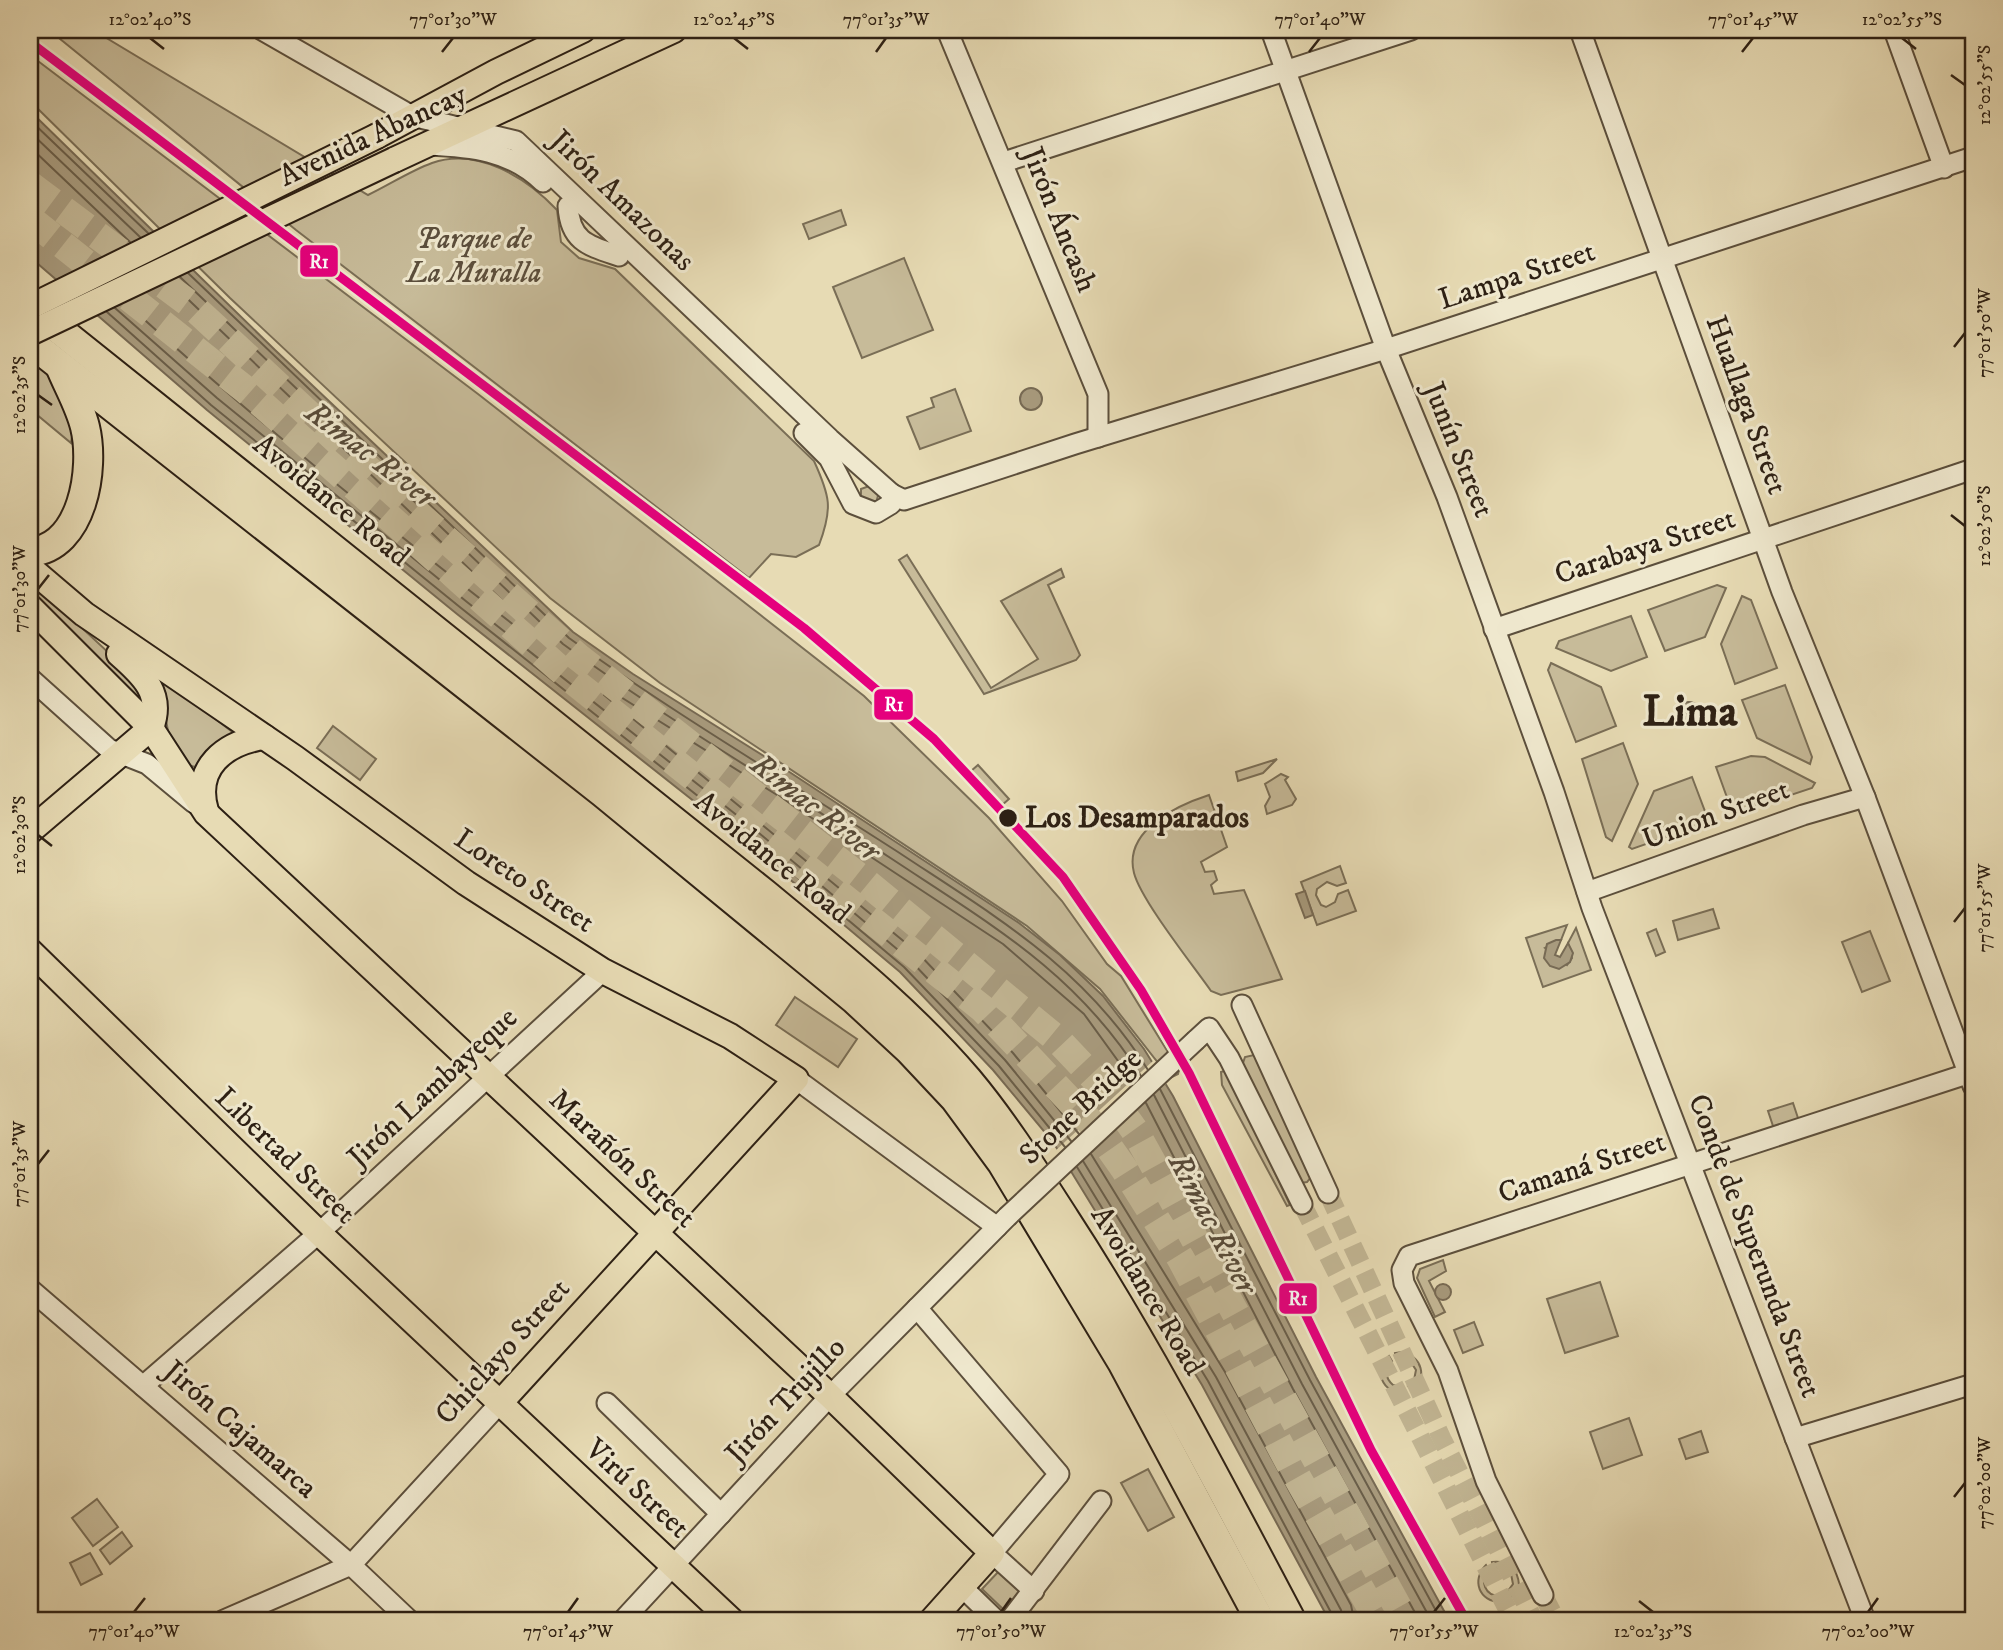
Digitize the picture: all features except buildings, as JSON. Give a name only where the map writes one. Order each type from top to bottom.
[{"type":"highway","name":"Avoidance Road","points":[[30,307],[765,894],[925,1032],[969,1081],[1017,1144],[1095,1264],[1146,1347],[1291,1620]]},
{"type":"highway","name":"Avoidance Road","points":[[30,342],[603,793],[855,1000],[909,1050],[955,1099],[1002,1163],[1122,1362],[1256,1615]]},
{"type":"highway","points":[[30,552],[41,551],[56,543],[69,528],[88,475],[84,425],[59,364]]},
{"type":"main road","name":"Avenida Abancay","points":[[30,307],[377,136],[583,30]]},
{"type":"main road","name":"Avenida Abancay","points":[[30,333],[423,145],[466,128],[674,30]]},
{"type":"main road","name":"Loreto Street","points":[[30,568],[84,614],[264,737],[466,883],[603,971],[730,1036],[796,1079]]},
{"type":"main road","points":[[30,607],[151,728],[206,813]]},
{"type":"main road","points":[[30,831],[151,728],[155,701],[146,679],[109,646],[84,614]]},
{"type":"main road","points":[[206,813],[202,797],[203,782],[217,756],[245,740],[264,737]]},
{"type":"main road","name":"Marañón Street","points":[[206,813],[655,1231],[992,1553]]},
{"type":"main road","name":"Libertad Street","points":[[30,951],[318,1233],[500,1403]]},
{"type":"main road","name":"Chiclayo Street","points":[[500,1403],[796,1079]]},
{"type":"main road","name":"Virú Street","points":[[500,1403],[732,1620]]},
{"type":"main road","points":[[932,1620],[992,1553]]},
{"type":"street","name":"Jirón Amazonas","points":[[262,30],[412,116],[516,141],[869,475],[892,494],[913,500]]},
{"type":"street","name":"Jirón Áncash","points":[[947,30],[1098,394],[1098,437]]},
{"type":"street","name":"Junín Street","points":[[1271,30],[1387,349],[1447,497],[1587,892]]},
{"type":"street","points":[[1004,162],[1411,30]]},
{"type":"street","name":"Huallaga Street","points":[[1580,30],[1763,540],[1972,1077]]},
{"type":"street","points":[[1894,30],[1944,168]]},
{"type":"street","name":"Jirón Amazonas","points":[[423,145],[478,148],[505,156],[537,176],[821,449],[853,504],[876,513],[891,504],[892,494]]},
{"type":"street","name":"Lampa Street","points":[[913,500],[1098,437],[1387,349],[1973,157]]},
{"type":"street","points":[[1098,394],[1111,417],[1125,429]]},
{"type":"street","name":"Carabaya Street","points":[[1494,629],[1973,470]]},
{"type":"street","points":[[846,492],[855,479],[869,475]]},
{"type":"street","points":[[30,678],[109,749],[150,766],[206,813]]},
{"type":"street","name":"Union Street","points":[[1587,892],[1803,815],[1865,797]]},
{"type":"street","name":"Conde de Superunda Street","points":[[1587,892],[1865,1620]]},
{"type":"street","name":"Jirón Lambayeque","points":[[143,1386],[318,1233],[603,971]]},
{"type":"street","points":[[1242,1005],[1328,1194]]},
{"type":"street","name":"Stone Bridge","points":[[1002,1222],[1203,1034],[1229,1058],[1302,1204]]},
{"type":"street","name":"Camaná Street","points":[[1543,1595],[1486,1481],[1448,1371],[1404,1283],[1402,1270],[1409,1256],[1691,1164],[1972,1077]]},
{"type":"street","name":"Loreto Street","points":[[796,1079],[1002,1222]]},
{"type":"street","name":"Jirón Trujillo","points":[[623,1620],[830,1396],[1002,1222]]},
{"type":"street","name":"Jirón Cajamarca","points":[[30,1289],[351,1565],[409,1620]]},
{"type":"street","points":[[917,1308],[1059,1474],[992,1553],[1034,1591]]},
{"type":"street","points":[[1796,1438],[1973,1384]]},
{"type":"street","name":"Chiclayo Street","points":[[224,1620],[351,1565],[500,1403]]},
{"type":"street","points":[[607,1403],[721,1514]]},
{"type":"street","points":[[1010,1620],[1101,1501]]},
{"type":"street","points":[[962,1587],[996,1620]]},
{"type":"green space","name":"Parque de La Muralla","points":[[49,30],[93,30],[368,195],[424,166],[449,159],[483,162],[516,176],[531,186],[557,210],[561,242],[579,258],[615,269],[814,461],[828,502],[819,545],[796,557],[771,554],[749,578],[296,230]]},
{"type":"green space","name":"Parque de La Muralla","points":[[30,55],[478,394],[864,696],[989,818],[1062,901],[1107,964],[1121,976],[1179,1070],[1178,1074],[1170,1078],[1100,989],[1027,926],[660,683],[550,598],[230,298],[30,101]]},
{"type":"green space","points":[[841,210],[846,225],[809,239],[803,224]]},
{"type":"green space","points":[[904,258],[933,330],[862,358],[833,287]]},
{"type":"green space","points":[[30,354],[50,371],[73,430],[71,443],[30,409]]},
{"type":"green space","points":[[955,389],[971,431],[920,449],[907,417],[934,407],[931,398]]},
{"type":"green space","points":[[869,486],[879,492],[876,503],[861,497],[861,489]]},
{"type":"green space","points":[[907,555],[991,688],[1038,659],[1001,601],[1061,569],[1064,577],[1048,585],[1080,655],[1076,660],[984,694],[899,560]]},
{"type":"green space","points":[[1717,585],[1726,588],[1705,637],[1665,651],[1648,610]]},
{"type":"green space","points":[[30,588],[52,600],[140,682],[148,714],[30,595]]},
{"type":"green space","points":[[1742,596],[1751,600],[1777,668],[1735,684],[1721,644]]},
{"type":"green space","points":[[1631,616],[1647,657],[1611,671],[1556,648],[1559,641]]},
{"type":"green space","points":[[1551,663],[1601,687],[1616,726],[1576,742],[1548,670]]},
{"type":"green space","points":[[153,671],[235,734],[206,751],[195,767],[188,765],[168,731],[161,693]]},
{"type":"green space","points":[[1785,685],[1812,757],[1810,764],[1757,738],[1742,700]]},
{"type":"green space","points":[[333,726],[376,759],[360,780],[317,748]]},
{"type":"green space","points":[[1623,743],[1638,784],[1612,841],[1606,837],[1582,759]]},
{"type":"green space","points":[[1751,756],[1765,757],[1815,783],[1812,788],[1733,814],[1716,767]]},
{"type":"green space","points":[[1277,759],[1263,773],[1238,781],[1236,772]]},
{"type":"green space","points":[[978,765],[1009,799],[1002,805],[971,771]]},
{"type":"green space","points":[[1281,774],[1288,777],[1285,780],[1296,799],[1292,805],[1267,814],[1265,806],[1270,797],[1265,784]]},
{"type":"green space","points":[[1692,777],[1709,822],[1632,849],[1629,847],[1654,791]]},
{"type":"green space","points":[[1209,795],[1227,847],[1201,862],[1205,872],[1214,871],[1217,880],[1211,885],[1214,894],[1244,890],[1282,979],[1221,995],[1211,991],[1156,915],[1134,873],[1133,858],[1137,844],[1156,822],[1183,805]]},
{"type":"green space","points":[[1340,866],[1346,883],[1337,886],[1327,882],[1317,889],[1316,895],[1321,905],[1326,907],[1335,902],[1338,894],[1348,890],[1356,911],[1317,925],[1301,882]]},
{"type":"green space","points":[[1713,909],[1719,928],[1678,940],[1673,921]]},
{"type":"green space","points":[[1567,925],[1561,940],[1545,948],[1567,965],[1572,958],[1568,943],[1576,928],[1591,970],[1543,987],[1526,938]]},
{"type":"green space","points":[[1656,929],[1665,952],[1656,956],[1647,933]]},
{"type":"green space","points":[[1870,931],[1890,981],[1862,992],[1842,942]]},
{"type":"green space","points":[[795,997],[857,1039],[838,1067],[776,1025]]},
{"type":"green space","points":[[1254,1055],[1259,1058],[1311,1177],[1307,1182],[1301,1183],[1242,1066],[1245,1057]]},
{"type":"green space","points":[[1221,1072],[1228,1073],[1290,1205],[1287,1206],[1222,1085]]},
{"type":"green space","points":[[1793,1103],[1799,1121],[1774,1129],[1768,1111]]},
{"type":"green space","points":[[1443,1260],[1446,1271],[1429,1281],[1445,1312],[1435,1317],[1417,1278],[1420,1269]]},
{"type":"green space","points":[[1600,1282],[1618,1336],[1565,1353],[1547,1299]]},
{"type":"green space","points":[[1474,1322],[1483,1345],[1463,1353],[1454,1330]]},
{"type":"green space","points":[[1402,1352],[1414,1358],[1420,1368],[1420,1379],[1412,1390],[1408,1386],[1414,1380],[1416,1370],[1410,1361],[1396,1359],[1395,1353]]},
{"type":"green space","points":[[1389,1356],[1392,1361],[1387,1376],[1393,1385],[1403,1387],[1404,1393],[1390,1389],[1382,1380],[1382,1368]]},
{"type":"green space","points":[[1629,1418],[1642,1455],[1603,1469],[1590,1432]]},
{"type":"green space","points":[[1701,1431],[1708,1452],[1686,1459],[1679,1439]]},
{"type":"green space","points":[[1148,1469],[1174,1517],[1148,1531],[1121,1483]]},
{"type":"green space","points":[[97,1499],[118,1527],[93,1546],[72,1518]]},
{"type":"green space","points":[[122,1532],[132,1546],[110,1564],[100,1550]]},
{"type":"green space","points":[[90,1553],[102,1574],[81,1585],[70,1563]]},
{"type":"green space","points":[[1492,1562],[1503,1562],[1517,1574],[1519,1585],[1509,1599],[1505,1595],[1513,1584],[1511,1574],[1503,1567],[1493,1568]]},
{"type":"green space","points":[[1486,1565],[1489,1570],[1484,1579],[1485,1587],[1487,1591],[1500,1596],[1501,1602],[1487,1598],[1480,1589],[1479,1577]]},
{"type":"green space","points":[[1000,1570],[1022,1591],[1004,1610],[982,1589]]},
{"type":"water","name":"Rimac River","points":[[30,111],[275,350],[573,632],[633,674],[791,773],[1019,923],[1060,955],[1103,996],[1144,1049],[1173,1096],[1316,1377],[1449,1620],[1329,1620],[1202,1385],[1053,1142],[993,1070],[900,972],[743,840],[457,614],[207,410],[30,257]]},
{"type":"water","points":[[1031,388],[1039,391],[1042,399],[1039,407],[1031,410],[1023,407],[1020,399],[1023,391]]},
{"type":"water","points":[[1685,702],[1693,702],[1700,709],[1700,717],[1693,724],[1685,724],[1678,717],[1678,709]]},
{"type":"water","points":[[1305,891],[1313,915],[1305,918],[1296,894]]},
{"type":"water","points":[[1561,940],[1555,955],[1560,957],[1568,943],[1573,953],[1570,962],[1559,969],[1550,966],[1544,958],[1547,944]]},
{"type":"water","points":[[1443,1284],[1449,1286],[1449,1298],[1443,1300],[1437,1298],[1435,1292],[1437,1286]]},
{"type":"pier","points":[[1154,1060],[1168,1082],[1069,1174],[1055,1151]]},
{"type":"tunnel","points":[[30,185],[191,305],[384,484],[578,657],[867,883],[1058,1040],[1107,1092],[1135,1131],[1405,1620]]},
{"type":"tunnel","points":[[30,219],[246,390],[572,680],[983,1009],[1094,1126],[1125,1170],[1181,1259],[1293,1470],[1378,1620]]},
{"type":"tunnel","points":[[1328,1193],[1442,1439],[1534,1620]]},
{"type":"tunnel","points":[[1302,1204],[1513,1620]]},
{"type":"tunnel","points":[[1543,1595],[1556,1620]]},
{"type":"railway","points":[[1008,817],[1063,877],[1141,990],[1189,1073],[1371,1450],[1466,1620]]},
{"type":"transit line","name":"R1","points":[[30,42],[804,628],[934,739],[1063,877],[1141,990],[1189,1073],[1371,1450],[1466,1620]]},
{"type":"place","name":"Los Desamparados","points":[[1008,818]]},
{"type":"district","name":"Lima","points":[[1690,712]]}]
